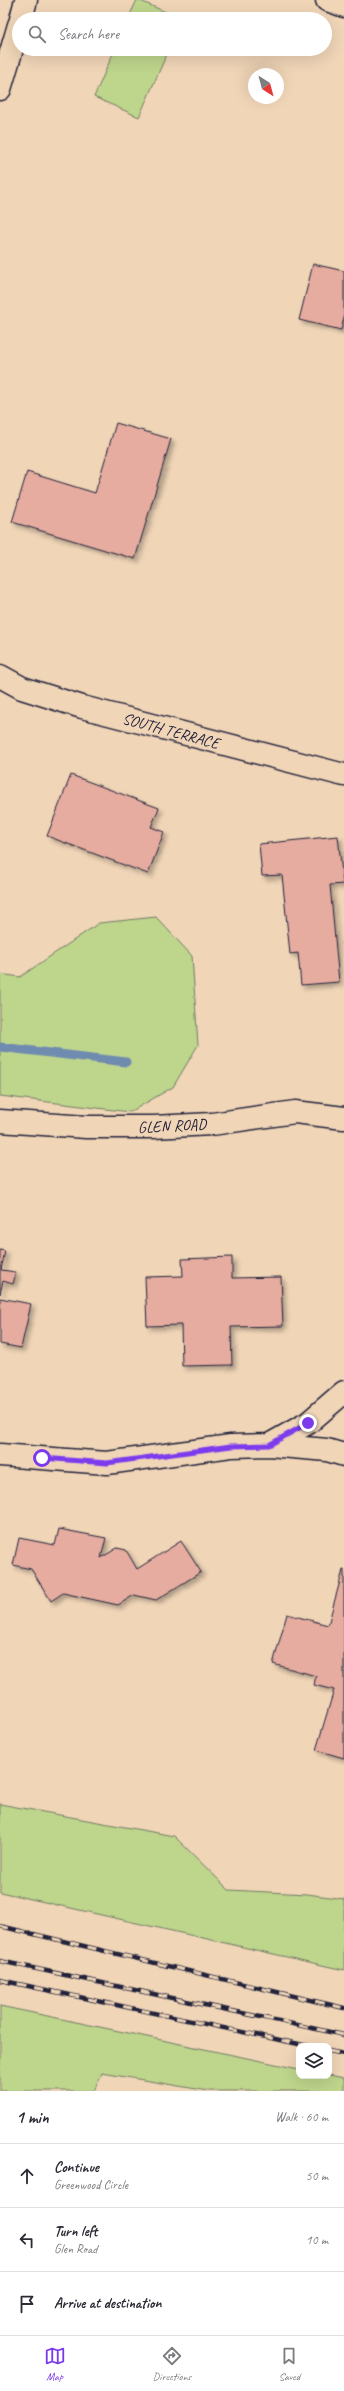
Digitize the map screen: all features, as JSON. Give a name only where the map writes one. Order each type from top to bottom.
[{"type":"street","points":[[23,12],[26,0]]},
{"type":"street","points":[[327,0],[344,6]]},
{"type":"street","points":[[0,89],[12,49]]},
{"type":"street","name":"SOUTH TERRACE","points":[[0,676],[22,688],[82,707],[344,775]]},
{"type":"street","name":"GLEN ROAD","points":[[0,1121],[86,1127],[153,1127],[212,1124],[296,1112],[344,1118]]},
{"type":"street","points":[[269,1445],[308,1423],[344,1392]]},
{"type":"street","points":[[0,1455],[107,1463],[224,1447],[269,1445],[319,1450],[344,1455]]},
{"type":"green space","points":[[138,0],[166,12],[131,12]]},
{"type":"green space","points":[[112,56],[166,56],[139,117],[94,97]]},
{"type":"green space","points":[[156,917],[192,956],[198,1045],[173,1087],[130,1112],[0,1096],[0,974],[20,977],[99,923]]},
{"type":"green space","points":[[0,1804],[174,1836],[229,1890],[307,1894],[344,1899],[344,1970],[0,1892]]},
{"type":"green space","points":[[0,2006],[296,2068],[296,2079],[332,2079],[332,2076],[344,2078],[344,2091],[208,2091],[102,2073],[94,2091],[0,2091]]},
{"type":"building","points":[[313,264],[344,271],[344,318],[341,330],[299,320]]},
{"type":"building","points":[[116,423],[171,439],[135,559],[12,522],[27,472],[95,493]]},
{"type":"building","points":[[71,775],[159,808],[151,827],[164,832],[148,874],[47,836]]},
{"type":"building","points":[[338,836],[343,884],[330,885],[339,982],[301,985],[298,953],[290,954],[282,875],[262,876],[259,844]]},
{"type":"building","points":[[0,1250],[5,1251],[1,1270],[16,1272],[13,1284],[3,1281],[0,1294]]},
{"type":"building","points":[[232,1257],[232,1278],[281,1277],[283,1326],[231,1327],[232,1365],[182,1366],[181,1325],[147,1326],[145,1277],[183,1276],[182,1259]]},
{"type":"building","points":[[0,1298],[31,1304],[21,1348],[0,1344]]},
{"type":"building","points":[[59,1529],[106,1538],[101,1558],[117,1548],[126,1550],[137,1569],[181,1541],[201,1572],[156,1600],[134,1595],[118,1605],[63,1593],[51,1601],[31,1569],[13,1565],[19,1538],[55,1545]]},
{"type":"building","points":[[343,1570],[344,1758],[316,1750],[334,1690],[314,1685],[316,1676],[273,1664],[287,1614],[328,1625]]},
{"type":"waterway","points":[[0,1047],[126,1062]]},
{"type":"railway","points":[[0,1926],[344,2008]]},
{"type":"railway","points":[[0,1961],[344,2035]]},
{"type":"railway","points":[[0,1980],[296,2043]]},
{"type":"railway","points":[[332,2052],[344,2054]]},
{"type":"route","points":[[42,1458],[107,1463],[148,1456],[231,1446],[269,1445],[308,1423]]}]
